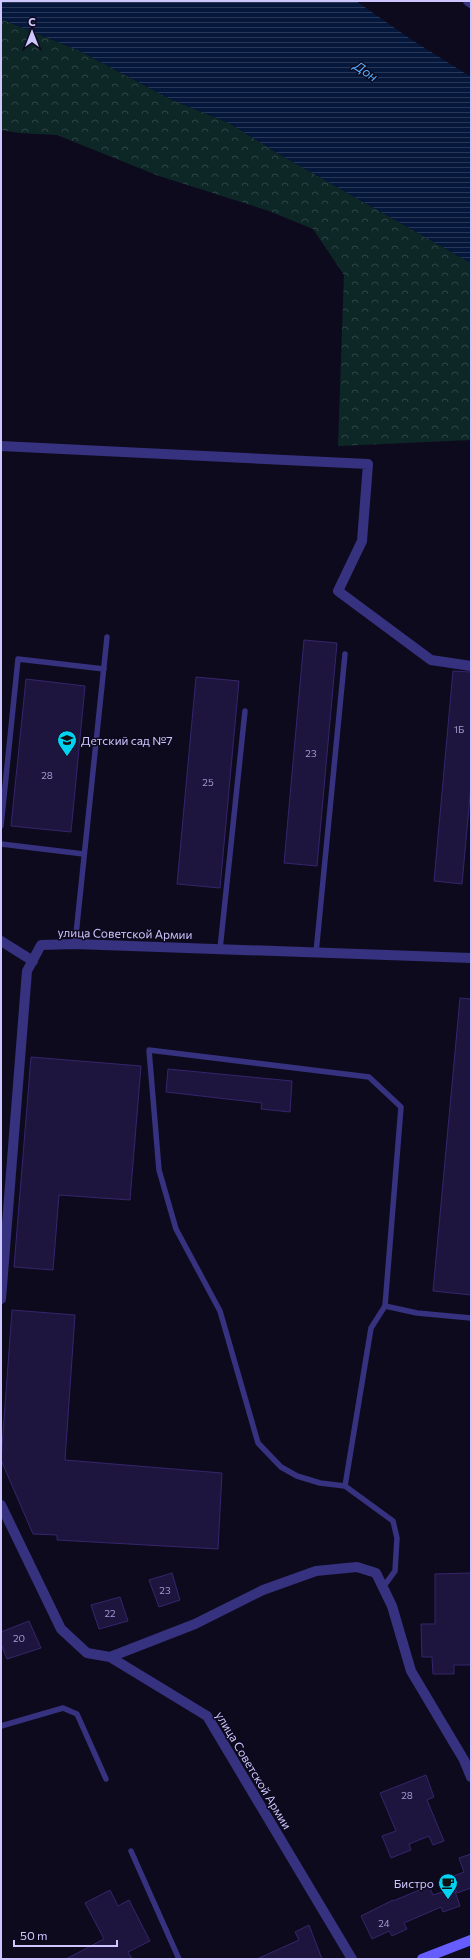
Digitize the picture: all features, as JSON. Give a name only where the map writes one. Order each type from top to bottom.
[{"type":"main road","points":[[422,1959],[471,1940]]},
{"type":"street","points":[[1,446],[368,464],[362,541],[338,592],[432,660],[471,666]]},
{"type":"street","points":[[1,941],[33,961]]},
{"type":"street","name":"улица Советской Армии","points":[[1,1299],[27,971],[41,945],[75,944],[471,958]]},
{"type":"street","name":"улица Советской Армии","points":[[1,1505],[61,1630],[87,1653],[110,1657],[207,1716],[352,1959]]},
{"type":"street","points":[[110,1657],[195,1624],[263,1590],[316,1571],[356,1567],[376,1573],[384,1586],[392,1606],[411,1671],[464,1760],[471,1777]]},
{"type":"lane","points":[[75,944],[107,637]]},
{"type":"lane","points":[[316,952],[345,654]]},
{"type":"lane","points":[[1,826],[2,797],[18,659],[104,669]]},
{"type":"lane","points":[[220,949],[245,711]]},
{"type":"lane","points":[[1,844],[84,854]]},
{"type":"lane","points":[[345,1486],[371,1328],[385,1306],[401,1107],[370,1077],[149,1050],[159,1170],[176,1229],[220,1312],[258,1443],[281,1467],[297,1476],[320,1483],[345,1486],[393,1521],[397,1538],[395,1571],[384,1586]]},
{"type":"lane","points":[[385,1306],[417,1313],[471,1318]]},
{"type":"lane","points":[[1,1726],[63,1708],[77,1714],[106,1779]]},
{"type":"lane","points":[[132,1851],[179,1959]]},
{"type":"green space","points":[[1,19],[80,51],[170,99],[229,123],[279,154],[471,263],[471,440],[338,446],[344,275],[313,229],[269,211],[159,176],[57,135],[19,133],[1,130]]},
{"type":"water","name":"Дон","points":[[1,1],[356,1],[412,40],[471,77],[471,263],[279,154],[229,123],[170,99],[80,51],[1,19]]},
{"type":"building","points":[[304,640],[337,643],[317,866],[284,863]]},
{"type":"building","points":[[453,671],[471,672],[471,785],[462,884],[434,881]]},
{"type":"building","points":[[196,677],[239,681],[220,888],[177,884]]},
{"type":"building","points":[[26,679],[85,686],[71,832],[11,826]]},
{"type":"building","points":[[460,998],[471,999],[471,1295],[433,1291]]},
{"type":"building","points":[[31,1057],[141,1066],[130,1200],[59,1195],[53,1270],[14,1267]]},
{"type":"building","points":[[168,1069],[292,1081],[290,1112],[261,1109],[262,1103],[166,1092]]},
{"type":"building","points":[[12,1310],[75,1315],[65,1460],[222,1473],[218,1549],[57,1540],[57,1535],[33,1534],[1,1460]]},
{"type":"building","points":[[172,1573],[180,1600],[159,1607],[149,1580]]},
{"type":"building","points":[[471,1573],[471,1665],[454,1665],[454,1674],[433,1674],[432,1657],[422,1657],[421,1624],[435,1624],[435,1574]]},
{"type":"building","points":[[120,1597],[128,1621],[99,1629],[91,1605]]},
{"type":"building","points":[[29,1621],[41,1648],[7,1659],[1,1644],[1,1632]]},
{"type":"building","points":[[426,1775],[434,1797],[427,1800],[444,1841],[433,1845],[429,1836],[409,1844],[411,1850],[391,1858],[382,1836],[396,1831],[380,1793]]},
{"type":"building","points":[[471,1854],[471,1888],[457,1893],[451,1877],[464,1872],[459,1858]]},
{"type":"building","points":[[429,1886],[433,1895],[454,1888],[460,1906],[443,1912],[441,1907],[404,1923],[407,1929],[392,1936],[389,1931],[372,1939],[361,1916],[393,1900]]},
{"type":"building","points":[[110,1890],[118,1906],[129,1900],[150,1941],[128,1952],[132,1959],[66,1959],[104,1939],[85,1903]]},
{"type":"building","points":[[309,1925],[322,1959],[257,1959],[299,1940],[295,1932]]},
{"type":"place","name":"Детский сад №7","points":[[67,757]]},
{"type":"place","name":"Бистро","points":[[448,1900]]}]
